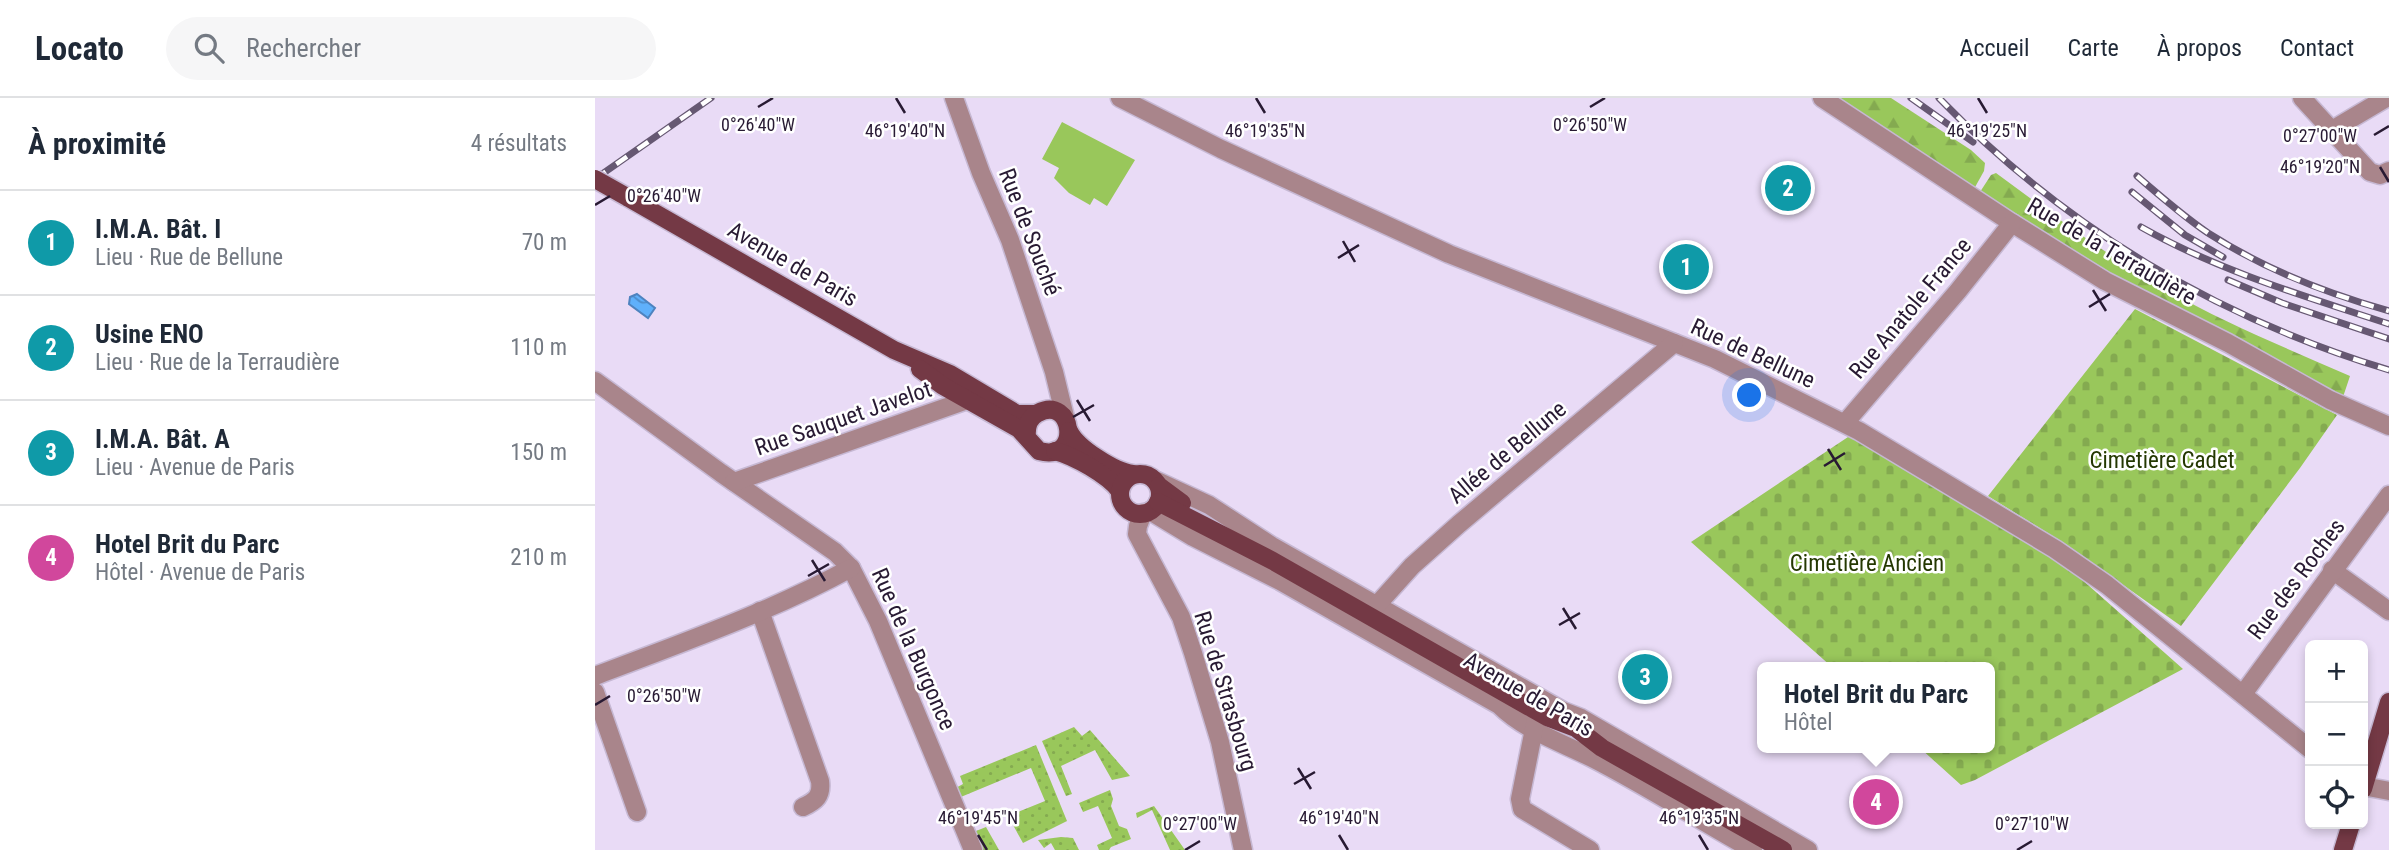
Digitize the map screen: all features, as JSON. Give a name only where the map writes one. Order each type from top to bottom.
[{"type":"main road","name":"Avenue de Paris","points":[[595,179],[894,350],[943,386],[1019,429],[1027,437]]},
{"type":"main road","name":"Avenue de Paris","points":[[894,350],[950,374],[1017,414],[1041,412]]},
{"type":"main road","points":[[1120,491],[1110,480],[1069,456],[1055,451],[1039,451],[1027,437],[1027,426],[1041,412],[1056,412],[1068,426],[1076,443],[1118,470],[1133,474],[1143,473],[1153,498],[1132,512],[1120,499],[1120,491],[1124,481],[1133,474]]},
{"type":"main road","points":[[1055,451],[1066,442],[1068,426]]},
{"type":"main road","name":"Avenue de Paris","points":[[1153,498],[1171,497],[1244,537],[1275,555],[1288,578],[1409,637],[1540,719],[1576,728],[1602,748],[1788,846]]},
{"type":"main road","points":[[2368,771],[2389,702]]},
{"type":"main road","points":[[2343,850],[2349,829]]},
{"type":"street","name":"Rue de Souché","points":[[954,98],[981,173],[1010,240],[1058,385],[1068,426]]},
{"type":"street","name":"Rue de Bellune","points":[[1120,98],[1221,149],[1448,254],[1715,359],[1845,423],[2055,548],[2107,585],[2305,745]]},
{"type":"street","name":"Rue de la Terraudière","points":[[1822,98],[2105,281],[2228,343],[2330,400],[2389,426]]},
{"type":"street","points":[[2302,98],[2370,172],[2385,173]]},
{"type":"street","points":[[2332,130],[2386,98]]},
{"type":"street","name":"Rue Anatole France","points":[[1845,423],[1958,291],[2012,223]]},
{"type":"street","name":"Allée de Bellune","points":[[1377,604],[1412,566],[1674,342]]},
{"type":"street","name":"Rue de la Burgonce","points":[[595,381],[835,552],[851,568],[878,621],[973,850]]},
{"type":"street","points":[[1041,412],[1058,385]]},
{"type":"street","name":"Rue Sauquet Javelot","points":[[734,482],[967,400]]},
{"type":"street","name":"Rue des Roches","points":[[2243,694],[2389,495]]},
{"type":"street","name":"Avenue de Paris","points":[[1153,498],[1192,537],[1288,578],[1499,705],[1509,715],[1540,719],[1592,758],[1753,850]]},
{"type":"street","name":"Rue de Strasbourg","points":[[1153,498],[1137,526],[1137,534],[1181,617],[1220,742],[1243,850]]},
{"type":"street","name":"Avenue de Paris","points":[[1275,555],[1377,604],[1788,846],[1808,850]]},
{"type":"street","points":[[595,676],[760,611],[851,568]]},
{"type":"street","points":[[2332,570],[2389,611]]},
{"type":"street","points":[[760,611],[820,781],[819,796],[803,807]]},
{"type":"street","name":"Avenue de Paris","points":[[1395,614],[1409,637]]},
{"type":"street","points":[[595,692],[637,812]]},
{"type":"street","points":[[1540,719],[1520,799],[1522,808],[1590,850]]},
{"type":"street","points":[[2368,788],[2389,791]]},
{"type":"green space","points":[[1838,98],[1891,98],[1971,150],[1985,163],[1984,171],[1974,189]]},
{"type":"green space","points":[[1062,122],[1135,160],[1107,206],[1094,198],[1090,205],[1069,193],[1054,178],[1059,168],[1042,159]]},
{"type":"green space","points":[[1996,173],[2101,249],[2167,290],[2235,325],[2350,376],[2343,397],[2114,276],[2017,218],[1980,192],[1991,175]]},
{"type":"green space","name":"Cimetière Cadet","points":[[2135,309],[2337,415],[2181,626],[2067,545],[1988,496]]},
{"type":"green space","name":"Cimetière Ancien","points":[[1851,435],[2046,552],[2079,577],[2183,669],[1961,785],[1926,753],[1995,753],[1995,662],[1826,662],[1691,542]]},
{"type":"green space","points":[[1074,727],[1082,736],[1090,730],[1130,776],[1112,780],[1095,750],[1061,766],[1072,794],[1066,796],[1042,741]]},
{"type":"green space","points":[[1036,745],[1067,821],[1023,843],[1008,816],[1045,801],[1031,768],[956,799],[952,790],[963,784],[960,776]]},
{"type":"green space","points":[[1110,790],[1113,799],[1111,806],[1119,826],[1127,829],[1131,839],[1109,850],[1099,850],[1097,845],[1112,838],[1098,806],[1083,812],[1079,803]]},
{"type":"green space","points":[[1154,806],[1185,850],[1170,850],[1152,810],[1137,818],[1136,813]]},
{"type":"green space","points":[[986,827],[999,850],[979,850],[971,833]]},
{"type":"green space","points":[[1073,838],[1079,850],[1055,850],[1051,843],[1044,848],[1038,840]]},
{"type":"water","points":[[637,294],[655,308],[648,318],[629,304],[630,297]]},
{"type":"railway","points":[[595,179],[711,98]]},
{"type":"railway","points":[[1911,98],[1973,142]]},
{"type":"railway","points":[[1939,98],[1987,145],[2038,188],[2146,263],[2264,324],[2325,349],[2389,370]]},
{"type":"railway","points":[[2137,176],[2199,226],[2251,258],[2318,288],[2389,311]]},
{"type":"railway","points":[[2132,192],[2185,235],[2223,257]]},
{"type":"railway","points":[[2141,227],[2231,270],[2389,324]]},
{"type":"railway","points":[[2228,280],[2282,303],[2389,339]]},
{"type":"place","name":"Usine ENO","points":[[1788,188]]},
{"type":"place","name":"I.M.A. Bât. I","points":[[1686,267]]},
{"type":"place","name":"I.M.A. Bât. A","points":[[1645,677]]},
{"type":"place","name":"Hotel Brit du Parc","points":[[1876,802]]}]
